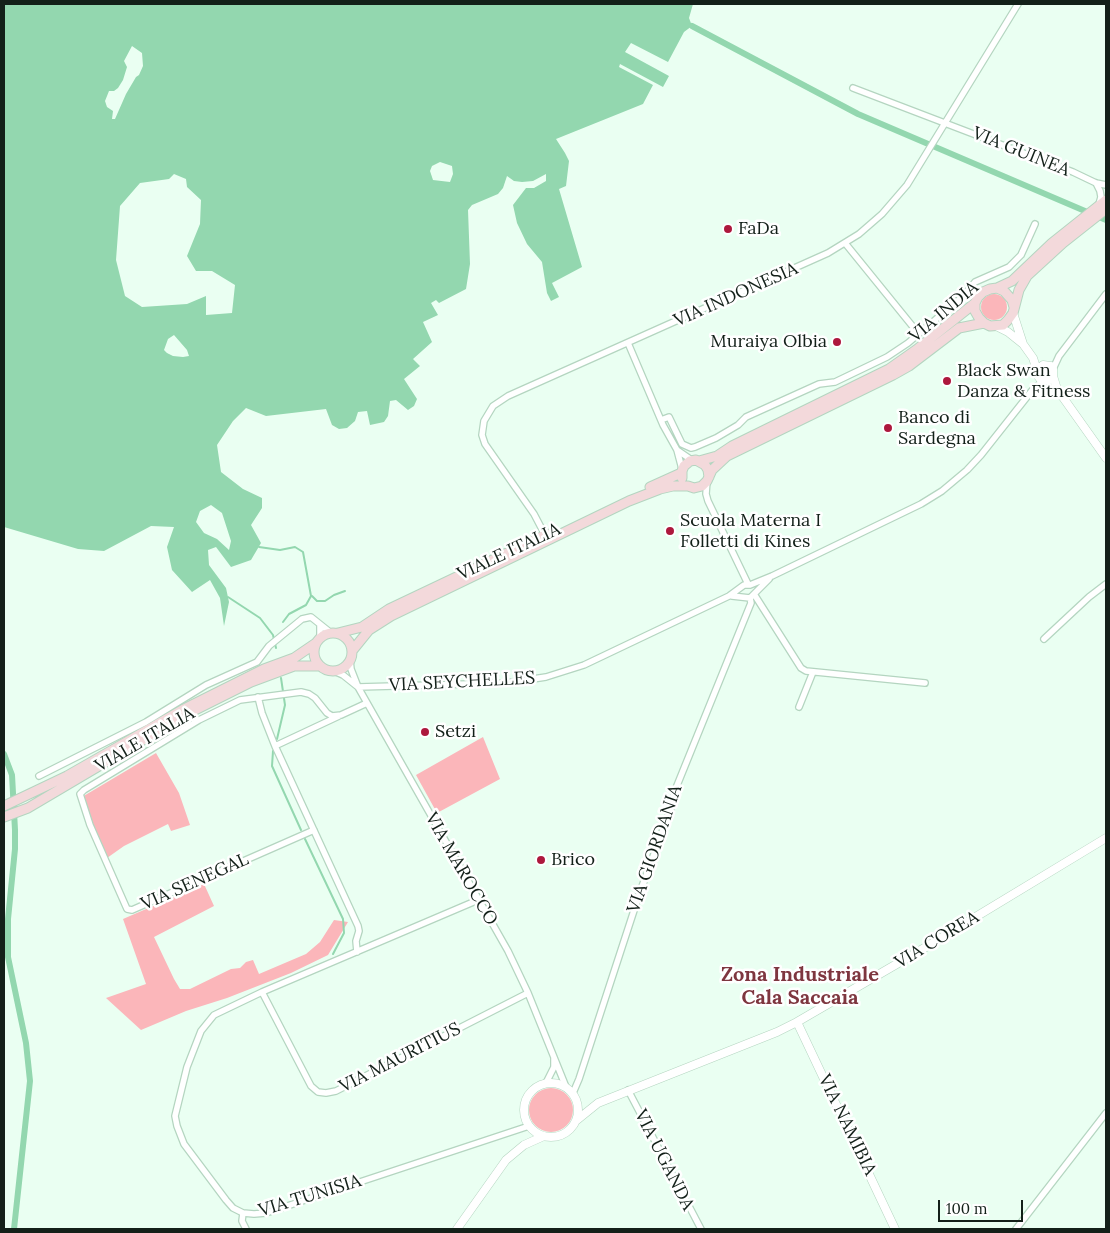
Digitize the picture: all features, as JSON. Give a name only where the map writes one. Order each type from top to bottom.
[{"type":"main road","points":[[1085,221],[1052,243],[1012,281],[983,292],[976,303],[916,350],[889,368],[732,446],[716,456],[686,464],[682,471],[683,481],[692,487],[702,486],[717,465],[727,456],[893,375],[909,366],[959,328],[984,324],[996,326],[1008,320],[1019,290],[1028,276],[1102,207]]},
{"type":"main road","points":[[997,288],[1008,294],[1012,300],[1013,310]]},
{"type":"main road","points":[[976,303],[975,311],[984,324]]},
{"type":"main road","points":[[696,461],[707,467],[708,479]]},
{"type":"main road","name":"VIALE ITALIA","points":[[335,633],[362,627],[388,610],[682,471]]},
{"type":"main road","name":"VIALE ITALIA","points":[[351,656],[369,630],[400,612],[629,501],[673,486],[692,487]]},
{"type":"main road","points":[[335,633],[348,640],[351,656],[344,668],[329,671],[320,666],[314,655],[318,640],[335,633]]},
{"type":"main road","name":"VIALE ITALIA","points":[[4,806],[67,776],[184,709],[264,669],[294,658],[318,640]]},
{"type":"main road","name":"VIALE ITALIA","points":[[4,817],[28,808],[187,714],[243,686],[294,666],[320,666]]},
{"type":"street","name":"VIA INDONESIA","points":[[545,535],[534,514],[488,451],[482,435],[487,414],[494,405],[508,396],[828,254],[845,243],[882,214],[907,185],[1018,4]]},
{"type":"street","name":"VIA GUINEA","points":[[853,88],[946,122],[1106,186]]},
{"type":"street","points":[[1096,183],[1100,191],[1102,207]]},
{"type":"street","name":"VIA INDIA","points":[[661,420],[669,417],[682,444],[691,448],[695,447],[716,438],[738,425],[746,417],[819,384],[835,382],[887,358],[908,343],[962,297],[975,282],[1009,267],[1021,255],[1035,224]]},
{"type":"street","points":[[845,243],[918,333]]},
{"type":"street","name":"VIA SEYCHELLES","points":[[358,687],[506,683],[546,677],[584,665],[729,596],[746,586],[772,576],[903,514],[942,491],[981,455],[1106,294]]},
{"type":"street","points":[[1013,310],[1023,344]]},
{"type":"street","points":[[996,326],[1008,332],[1023,344],[1106,458]]},
{"type":"street","points":[[628,343],[661,420],[677,450],[682,471]]},
{"type":"street","points":[[677,450],[696,461]]},
{"type":"street","points":[[708,479],[706,494],[708,501],[742,572],[746,586],[754,588],[749,596],[761,608],[801,668],[814,672],[925,683]]},
{"type":"street","points":[[692,487],[708,501]]},
{"type":"street","name":"VIA SEYCHELLES","points":[[729,596],[749,596],[772,576]]},
{"type":"street","points":[[1044,639],[1089,597],[1106,584]]},
{"type":"street","name":"VIA GIORDANIA","points":[[570,1090],[579,1079],[640,892],[668,817],[676,788],[751,602],[749,596],[741,592],[746,586]]},
{"type":"street","points":[[748,610],[761,608]]},
{"type":"street","points":[[39,776],[138,726],[206,685],[257,662],[274,641],[302,619],[311,618],[320,626],[335,633]]},
{"type":"street","points":[[318,640],[320,626]]},
{"type":"street","name":"VIA MAROCCO","points":[[351,656],[351,669],[358,687],[508,951],[570,1090]]},
{"type":"street","name":"VIA MAROCCO","points":[[334,671],[343,675],[358,687]]},
{"type":"street","points":[[799,707],[814,672]]},
{"type":"street","name":"VIA SENEGAL","points":[[314,830],[132,910],[127,909],[90,825],[80,794],[216,711],[240,700],[301,692],[316,698],[327,713],[332,716],[341,715]]},
{"type":"street","points":[[258,697],[276,746],[358,926],[356,952]]},
{"type":"street","points":[[276,746],[367,703]]},
{"type":"street","name":"VIA COREA","points":[[577,1120],[598,1103],[798,1022],[1106,838]]},
{"type":"street","name":"VIA TUNISIA","points":[[478,900],[222,1010],[207,1021],[200,1031],[187,1067],[175,1116],[184,1144],[226,1200],[243,1213],[266,1213],[530,1128]]},
{"type":"street","name":"VIA MAURITIUS","points":[[262,992],[311,1086],[318,1092],[326,1093],[336,1090],[528,993]]},
{"type":"street","name":"VIA NAMIBIA","points":[[798,1022],[895,1229]]},
{"type":"street","points":[[546,1083],[554,1067],[554,1056]]},
{"type":"street","points":[[546,1083],[559,1084],[570,1090],[577,1100],[579,1110],[577,1120],[571,1129],[562,1135],[552,1138],[530,1128],[524,1116],[524,1107],[526,1098],[538,1086],[546,1083]]},
{"type":"street","name":"VIA UGANDA","points":[[628,1090],[700,1229]]},
{"type":"street","points":[[577,1100],[588,1104],[598,1103]]},
{"type":"street","points":[[1016,1229],[1106,1113]]},
{"type":"street","points":[[524,1145],[530,1128]]},
{"type":"street","points":[[457,1229],[497,1170],[506,1160],[524,1145],[544,1136]]},
{"type":"street","points":[[243,1213],[242,1221],[246,1229]]},
{"type":"shaded area","points":[[4,4],[693,4],[689,18],[692,26],[684,32],[668,62],[631,43],[625,52],[669,76],[663,87],[620,64],[619,67],[653,85],[643,104],[556,139],[569,161],[566,186],[559,189],[582,267],[552,283],[559,297],[551,301],[547,293],[542,262],[527,244],[517,223],[513,205],[526,188],[534,188],[546,181],[546,174],[533,181],[522,182],[514,181],[507,176],[503,188],[498,194],[472,205],[468,210],[470,264],[466,289],[439,303],[436,300],[431,303],[438,315],[423,322],[432,342],[413,359],[420,366],[404,379],[417,399],[414,406],[408,410],[396,400],[390,401],[388,416],[384,422],[370,425],[367,411],[358,412],[355,421],[347,428],[339,429],[332,425],[326,409],[266,416],[246,408],[233,421],[217,445],[221,472],[243,489],[262,498],[262,508],[251,525],[261,543],[251,560],[231,567],[216,547],[208,550],[209,565],[226,588],[229,602],[224,626],[220,598],[210,580],[192,592],[172,570],[167,547],[174,527],[151,526],[104,551],[78,549],[4,527]],"holes":[[[132,46],[142,53],[143,66],[139,75],[126,94],[115,119],[112,119],[113,111],[107,107],[105,101],[109,91],[114,91],[118,88],[123,80],[127,67],[124,61]],[[440,162],[452,166],[453,174],[450,182],[433,180],[430,171],[432,166]],[[174,174],[186,179],[187,187],[201,200],[200,224],[187,256],[196,271],[212,271],[235,285],[232,313],[206,315],[206,296],[187,304],[142,307],[125,296],[116,260],[120,206],[140,183],[169,179]],[[174,335],[187,350],[189,356],[173,356],[164,350],[168,339]],[[211,505],[222,513],[231,541],[229,550],[217,539],[204,533],[196,522],[200,511]]]},
{"type":"shaded area","points":[[994,294],[1003,298],[1007,307],[1003,316],[994,320],[985,316],[981,307],[985,298]]},
{"type":"shaded area","points":[[483,737],[500,779],[437,813],[416,775]]},
{"type":"shaded area","points":[[156,753],[179,793],[190,825],[171,831],[168,824],[124,846],[107,858],[82,797]]},
{"type":"shaded area","points":[[204,884],[214,906],[154,937],[180,989],[190,989],[231,969],[240,968],[246,962],[253,960],[259,974],[306,954],[320,942],[334,920],[348,922],[328,955],[291,973],[227,998],[186,1011],[141,1030],[106,998],[146,984],[123,919]]},
{"type":"shaded area","points":[[551,1088],[563,1092],[569,1098],[573,1110],[569,1122],[563,1128],[551,1132],[539,1128],[533,1122],[529,1110],[533,1098],[539,1092]]},
{"type":"waterway","points":[[692,26],[858,114],[1106,220]]},
{"type":"waterway","points":[[259,547],[280,550],[295,547],[303,552],[311,596],[306,605],[289,614],[283,622]]},
{"type":"waterway","points":[[312,596],[317,601],[325,601],[345,591]]},
{"type":"waterway","points":[[228,597],[260,618],[273,635],[276,648]]},
{"type":"waterway","points":[[277,739],[285,705],[281,678]]},
{"type":"waterway","points":[[273,751],[272,766],[301,830]]},
{"type":"waterway","points":[[4,754],[12,775],[15,830],[8,919],[8,957],[26,1043],[30,1081],[14,1229]]},
{"type":"waterway","points":[[305,839],[343,919],[344,933],[333,954]]},
{"type":"place","name":"FaDa","points":[[728,229]]},
{"type":"place","name":"Muraiya Olbia","points":[[837,342]]},
{"type":"place","name":"Black Swan Danza & Fitness","points":[[947,381]]},
{"type":"place","name":"Banco di Sardegna","points":[[888,428]]},
{"type":"place","name":"Scuola Materna I Folletti di Kines","points":[[670,531]]},
{"type":"place","name":"Setzi","points":[[425,732]]},
{"type":"place","name":"Brico","points":[[541,860]]},
{"type":"district","name":"Zona Industriale Cala Saccaia","points":[[800,986]]}]
